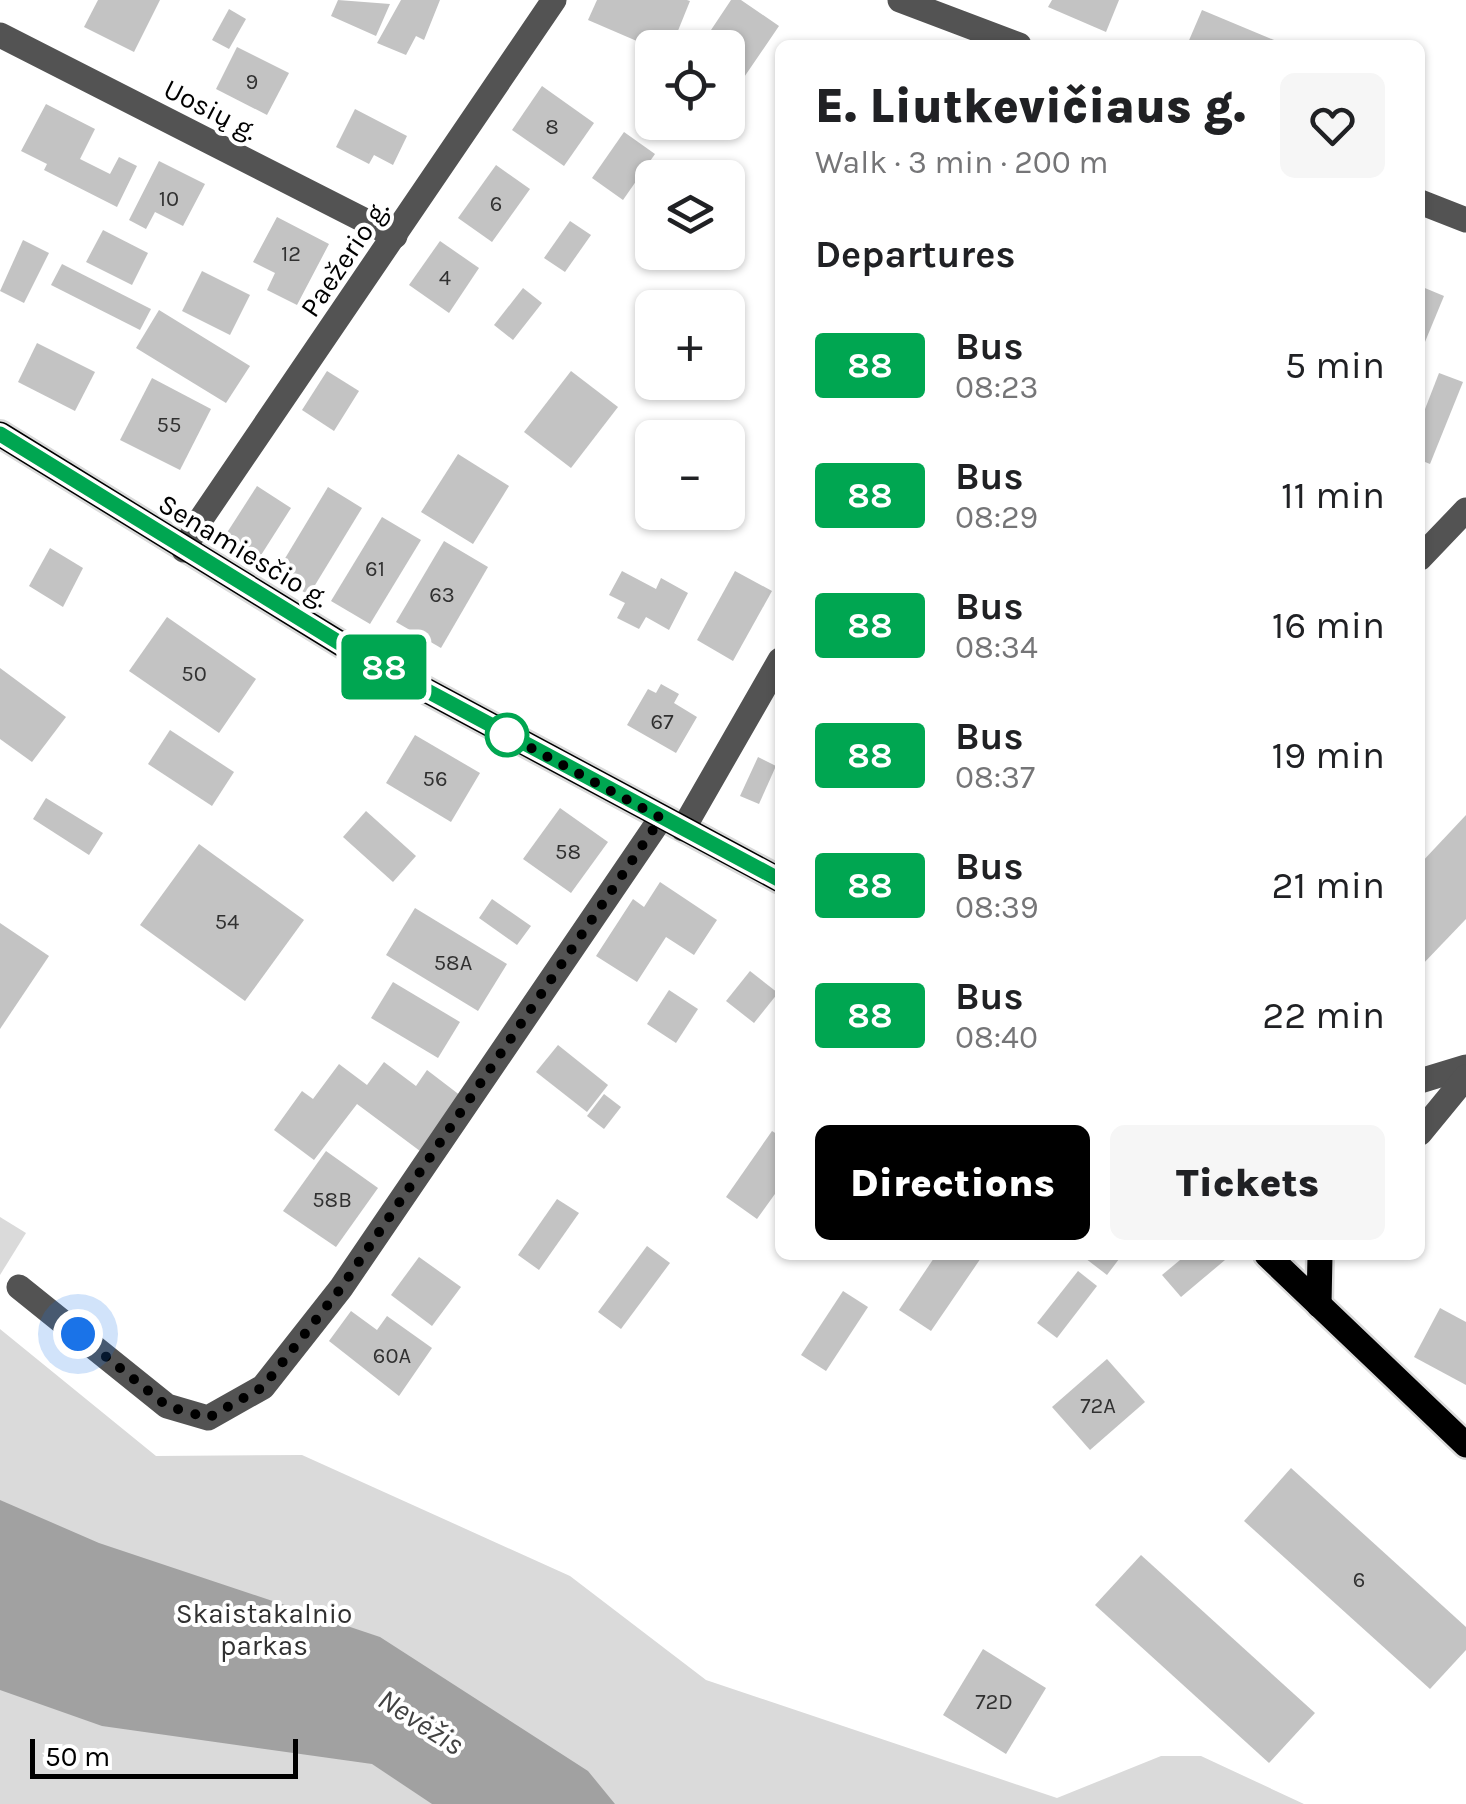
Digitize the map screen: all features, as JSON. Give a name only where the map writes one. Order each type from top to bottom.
[{"type":"main road","name":"Senamiesčio g.","points":[[0,434],[351,650],[775,877]]},
{"type":"main road","points":[[1272,1260],[1466,1446]]},
{"type":"main road","points":[[1320,1260],[1320,1305]]},
{"type":"street","name":"Paežerio g.","points":[[184,550],[200,518],[554,0]]},
{"type":"street","points":[[900,0],[1006,40]]},
{"type":"street","name":"Uosių g.","points":[[0,36],[395,236]]},
{"type":"street","points":[[1425,204],[1466,220]]},
{"type":"street","points":[[1425,553],[1466,510]]},
{"type":"street","points":[[19,1287],[167,1406],[208,1418],[263,1387],[341,1288],[672,824],[775,668]]},
{"type":"street","points":[[1425,1080],[1466,1067]]},
{"type":"street","points":[[1425,1128],[1466,1077]]},
{"type":"green space","points":[[0,1217],[26,1233],[0,1275]]},
{"type":"green space","name":"Skaistakalnio parkas","points":[[0,1329],[156,1456],[302,1455],[570,1576],[706,1680],[1057,1798],[1161,1756],[1201,1756],[1304,1804],[0,1804]]},
{"type":"water","name":"Nevėžis","points":[[0,1500],[99,1543],[380,1637],[588,1771],[615,1804],[432,1804],[372,1764],[102,1726],[0,1690]]},
{"type":"building","points":[[98,0],[160,0],[134,52],[84,27]]},
{"type":"building","points":[[338,0],[390,4],[376,36],[331,16]]},
{"type":"building","points":[[401,0],[440,0],[424,40],[416,36],[406,55],[377,43]]},
{"type":"building","points":[[597,0],[690,1],[678,30],[635,30],[635,40],[588,20]]},
{"type":"building","points":[[731,0],[741,0],[779,26],[745,76],[745,30],[711,30]]},
{"type":"building","points":[[1052,0],[1119,0],[1106,32],[1048,7]]},
{"type":"building","points":[[229,9],[246,19],[229,49],[212,40]]},
{"type":"building","points":[[1202,10],[1274,40],[1189,40]]},
{"type":"building","points":[[237,47],[289,73],[267,115],[216,89]]},
{"type":"building","points":[[542,86],[594,123],[564,166],[512,130]]},
{"type":"building","points":[[46,104],[95,129],[80,159],[110,174],[119,157],[137,166],[117,207],[44,170],[47,164],[21,151]]},
{"type":"building","points":[[355,109],[407,136],[393,165],[374,155],[369,164],[336,147]]},
{"type":"building","points":[[624,132],[655,154],[651,160],[635,160],[635,183],[623,200],[592,178]]},
{"type":"building","points":[[159,161],[205,184],[183,226],[155,212],[146,229],[129,220]]},
{"type":"building","points":[[496,165],[530,189],[492,242],[458,218]]},
{"type":"building","points":[[277,217],[329,244],[297,305],[267,290],[275,273],[253,262]]},
{"type":"building","points":[[570,221],[591,235],[565,272],[544,258]]},
{"type":"building","points":[[103,230],[148,253],[132,285],[86,262]]},
{"type":"building","points":[[23,240],[49,253],[24,303],[0,291]]},
{"type":"building","points":[[440,241],[479,268],[449,313],[409,285]]},
{"type":"building","points":[[62,264],[151,309],[140,330],[51,285]]},
{"type":"building","points":[[202,271],[250,295],[230,335],[182,311]]},
{"type":"building","points":[[523,288],[542,303],[513,340],[494,325]]},
{"type":"building","points":[[1425,288],[1444,296],[1425,342]]},
{"type":"building","points":[[159,310],[250,366],[226,403],[136,348]]},
{"type":"building","points":[[37,343],[95,372],[75,411],[18,382]]},
{"type":"building","points":[[327,371],[359,391],[334,431],[302,410]]},
{"type":"building","points":[[571,371],[618,407],[571,468],[524,432]]},
{"type":"building","points":[[1439,373],[1463,382],[1430,464],[1425,462],[1425,409]]},
{"type":"building","points":[[152,378],[211,409],[180,470],[120,440]]},
{"type":"building","points":[[458,454],[509,486],[473,544],[421,512]]},
{"type":"building","points":[[257,486],[291,508],[256,563],[221,542]]},
{"type":"building","points":[[328,487],[362,508],[309,595],[275,575]]},
{"type":"building","points":[[382,517],[421,540],[370,624],[331,601]]},
{"type":"building","points":[[444,541],[488,567],[441,648],[396,622]]},
{"type":"building","points":[[50,548],[83,568],[63,607],[29,586]]},
{"type":"building","points":[[622,571],[656,589],[661,578],[688,593],[669,630],[646,617],[639,629],[617,618],[625,603],[609,595]]},
{"type":"building","points":[[735,571],[772,591],[733,661],[697,640]]},
{"type":"building","points":[[167,617],[256,679],[219,733],[129,671]]},
{"type":"building","points":[[0,668],[66,717],[32,762],[0,739]]},
{"type":"building","points":[[661,684],[679,694],[674,703],[697,717],[676,753],[627,725],[648,689],[656,693]]},
{"type":"building","points":[[170,730],[234,772],[212,806],[148,764]]},
{"type":"building","points":[[415,735],[480,773],[451,822],[386,783]]},
{"type":"building","points":[[758,757],[775,766],[759,804],[740,796]]},
{"type":"building","points":[[46,798],[103,833],[89,855],[33,819]]},
{"type":"building","points":[[560,808],[608,842],[571,893],[523,859]]},
{"type":"building","points":[[366,811],[416,856],[393,882],[343,837]]},
{"type":"building","points":[[1466,815],[1466,919],[1425,962],[1425,859]]},
{"type":"building","points":[[199,844],[304,920],[245,1001],[140,925]]},
{"type":"building","points":[[660,882],[717,920],[694,955],[666,937],[637,982],[596,956],[633,899],[644,907]]},
{"type":"building","points":[[492,899],[531,926],[517,945],[479,918]]},
{"type":"building","points":[[415,908],[507,964],[478,1011],[386,955]]},
{"type":"building","points":[[0,923],[49,956],[0,1029]]},
{"type":"building","points":[[750,971],[775,991],[775,997],[754,1023],[726,1001]]},
{"type":"building","points":[[393,982],[460,1022],[438,1058],[371,1018]]},
{"type":"building","points":[[669,990],[698,1009],[676,1043],[647,1024]]},
{"type":"building","points":[[558,1045],[608,1085],[587,1112],[536,1072]]},
{"type":"building","points":[[384,1062],[416,1086],[427,1070],[461,1096],[420,1151],[357,1104],[314,1160],[274,1130],[302,1091],[313,1099],[339,1064],[367,1085]]},
{"type":"building","points":[[604,1094],[621,1107],[604,1129],[587,1116]]},
{"type":"building","points":[[772,1131],[775,1133],[775,1194],[757,1219],[726,1197]]},
{"type":"building","points":[[326,1151],[378,1188],[336,1247],[283,1211]]},
{"type":"building","points":[[557,1199],[579,1213],[539,1270],[518,1255]]},
{"type":"building","points":[[647,1246],[670,1263],[621,1329],[598,1312]]},
{"type":"building","points":[[419,1257],[461,1287],[432,1326],[391,1295]]},
{"type":"building","points":[[933,1260],[980,1260],[931,1331],[899,1310]]},
{"type":"building","points":[[1088,1260],[1118,1260],[1107,1275]]},
{"type":"building","points":[[1180,1260],[1225,1260],[1181,1297],[1162,1275]]},
{"type":"building","points":[[1078,1271],[1097,1286],[1057,1338],[1037,1323]]},
{"type":"building","points":[[843,1291],[868,1307],[826,1371],[801,1355]]},
{"type":"building","points":[[1440,1308],[1466,1322],[1466,1385],[1414,1357]]},
{"type":"building","points":[[351,1311],[377,1330],[387,1316],[432,1348],[399,1396],[329,1341]]},
{"type":"building","points":[[1107,1359],[1145,1402],[1090,1450],[1052,1407]]},
{"type":"building","points":[[1291,1468],[1466,1627],[1466,1650],[1430,1689],[1244,1521]]},
{"type":"building","points":[[1141,1555],[1315,1713],[1269,1763],[1095,1605]]},
{"type":"building","points":[[983,1649],[1046,1688],[1006,1754],[943,1715]]},
{"type":"bus line","name":"88","points":[[0,434],[351,650],[775,877]]},
{"type":"route","points":[[78,1334],[167,1406],[208,1418],[263,1387],[341,1288],[661,818],[507,735]]}]
